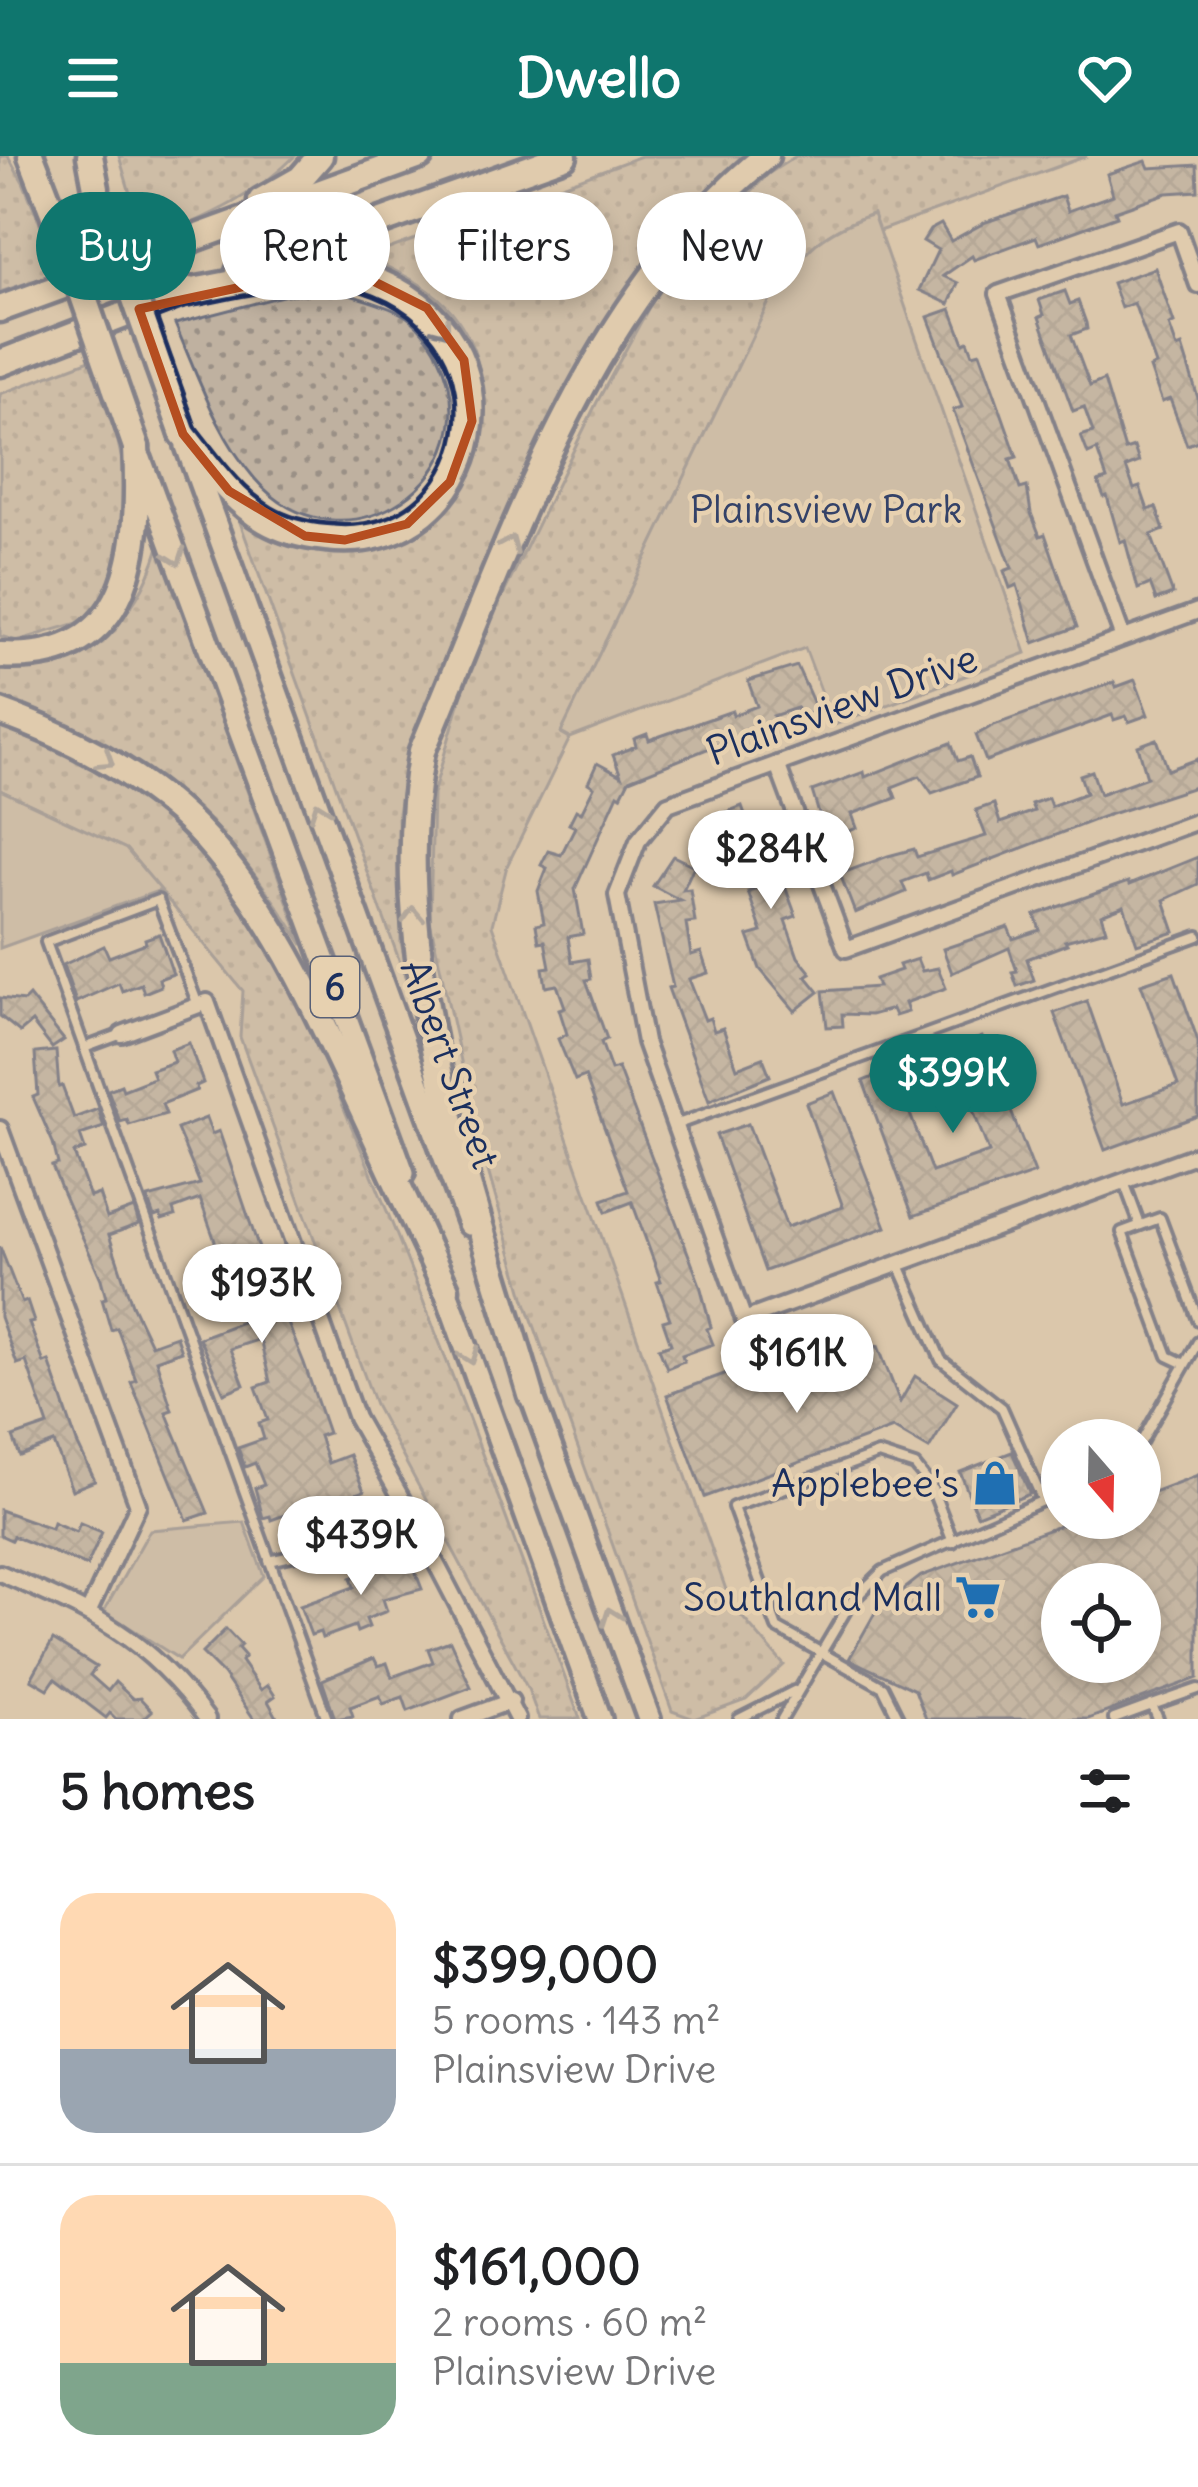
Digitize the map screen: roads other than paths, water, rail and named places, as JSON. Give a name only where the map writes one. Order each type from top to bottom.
[{"type":"highway","name":"6","points":[[32,156],[136,447]]},
{"type":"highway","name":"6","points":[[87,156],[183,434]]},
{"type":"highway","points":[[196,236],[300,179],[320,156]]},
{"type":"highway","points":[[196,237],[420,156]]},
{"type":"highway","points":[[196,287],[564,156]]},
{"type":"highway","points":[[531,1395],[469,1180],[419,977],[412,902],[412,800],[418,768],[573,398],[656,271],[730,184],[766,156]]},
{"type":"highway","points":[[183,434],[229,490],[265,520],[305,536],[345,540],[407,524],[432,503],[450,482],[472,421],[472,391],[464,360],[427,308],[365,277],[306,273],[196,291]]},
{"type":"highway","points":[[0,309],[36,296]]},
{"type":"highway","points":[[0,366],[162,300]]},
{"type":"highway","points":[[0,655],[45,653],[79,638],[111,613],[136,539],[136,447]]},
{"type":"highway","points":[[0,712],[78,742],[151,791],[205,838],[266,915],[308,992],[446,1289]]},
{"type":"main road","name":"Albert Street","points":[[183,434],[649,1719]]},
{"type":"main road","name":"Albert Street","points":[[136,447],[600,1719]]},
{"type":"street","points":[[1123,638],[998,294],[1179,231],[1198,285]]},
{"type":"street","name":"Plainsview Drive","points":[[1198,611],[668,804],[638,841],[617,896],[645,1042],[744,1320],[1198,1154]]},
{"type":"street","points":[[777,764],[845,949],[1198,821]]},
{"type":"street","points":[[122,1034],[202,1003],[356,1418],[518,1719]]},
{"type":"street","points":[[0,1129],[138,1505],[89,1612]]},
{"type":"street","points":[[305,1553],[412,1517]]},
{"type":"street","points":[[0,1573],[89,1612],[152,1654],[207,1719]]},
{"type":"street","points":[[462,1719],[511,1701]]},
{"type":"lane","points":[[202,1003],[158,900],[46,942],[327,1719]]},
{"type":"lane","points":[[675,1125],[1198,936]]},
{"type":"lane","points":[[84,1048],[122,1034]]},
{"type":"lane","points":[[1124,1181],[1140,1226]]},
{"type":"lane","points":[[1185,1364],[1168,1356],[1121,1232],[1160,1218],[1198,1320]]},
{"type":"lane","points":[[898,1264],[941,1360],[1001,1408],[1041,1497]]},
{"type":"lane","points":[[1154,1419],[1198,1342]]},
{"type":"lane","points":[[899,1719],[883,1687],[778,1628],[733,1507],[878,1454],[915,1466],[931,1486],[953,1541]]},
{"type":"lane","points":[[782,1719],[851,1602],[883,1571],[1041,1502]]},
{"type":"lane","points":[[268,1561],[305,1553]]},
{"type":"lane","points":[[1114,1719],[1198,1689]]},
{"type":"lane","points":[[739,1719],[796,1690]]},
{"type":"lane","points":[[1152,1705],[1158,1719]]},
{"type":"place","name":"Applebee's","points":[[995,1483]]},
{"type":"place","name":"Southland Mall","points":[[978,1597]]},
{"type":"park label","name":"Plainsview Park","points":[[826,509]]}]
